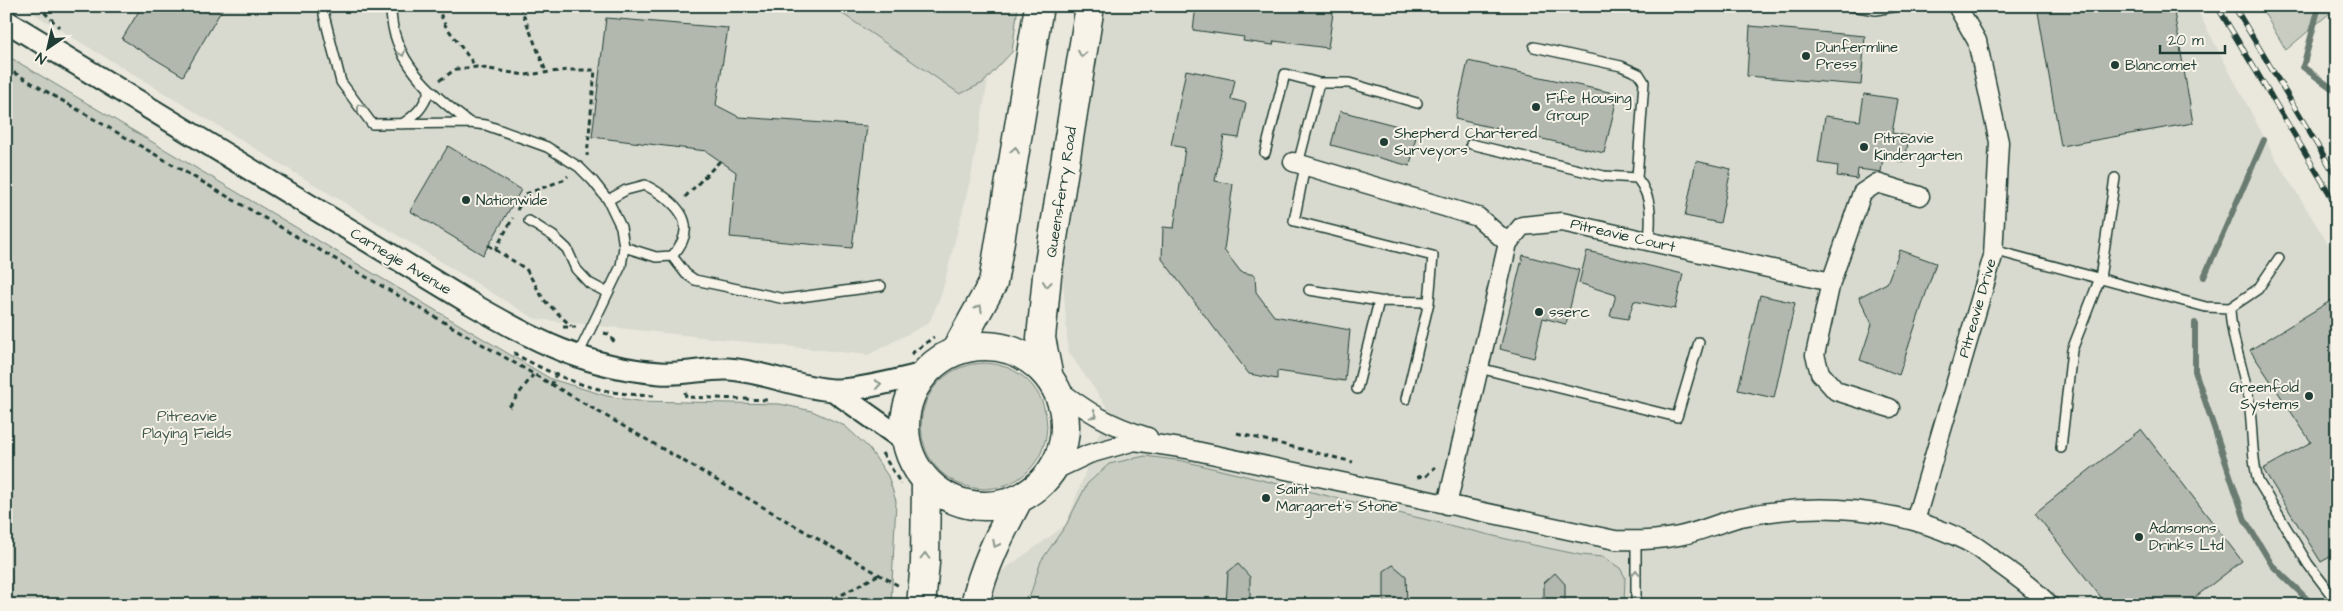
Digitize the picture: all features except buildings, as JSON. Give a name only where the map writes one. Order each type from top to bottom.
[{"type":"main road","points":[[921,605],[925,563],[913,463],[893,446],[904,417],[916,365],[938,360],[947,343],[993,282],[1039,6]]},
{"type":"main road","name":"Queensferry Road","points":[[1052,382],[1042,338],[1047,276],[1090,6]]},
{"type":"main road","points":[[915,487],[969,506],[994,507],[1018,500],[1037,488],[1053,471],[1062,450],[1066,427],[1062,401],[1052,382],[1031,360],[1007,349],[947,343]]},
{"type":"main road","points":[[975,605],[991,552],[1018,500]]},
{"type":"street","name":"Pitreavie Drive","points":[[1915,521],[1993,250],[1998,142],[1978,41],[1957,6]]},
{"type":"street","name":"Carnegie Avenue","points":[[6,21],[470,302],[525,334],[577,358],[620,369],[662,373],[728,369],[833,390]]},
{"type":"street","points":[[1299,164],[1478,217],[1508,243],[1447,505]]},
{"type":"street","points":[[1890,408],[1836,391],[1820,374],[1815,355],[1831,282],[1862,193],[1877,183],[1920,196]]},
{"type":"street","name":"Pitreavie Court","points":[[1508,243],[1522,226],[1562,222],[1831,282]]},
{"type":"street","points":[[833,390],[884,383],[916,365]]},
{"type":"street","points":[[1052,382],[1091,415],[1123,430],[1187,449]]},
{"type":"street","points":[[833,390],[893,446]]},
{"type":"street","points":[[1053,471],[1089,454],[1134,441],[1187,449],[1615,540],[1636,541],[1680,536],[1741,517],[1791,510],[1825,508],[1872,512],[1915,521],[1970,542],[2038,592],[2049,605]]},
{"type":"lane","points":[[324,6],[324,15],[341,82],[372,124],[470,123],[486,125],[547,147],[579,167],[608,200],[621,227],[624,247],[621,266],[577,358]]},
{"type":"lane","points":[[391,6],[391,18],[404,59],[429,91],[470,123]]},
{"type":"lane","points":[[1851,6],[1876,10],[1897,6]]},
{"type":"lane","points":[[1534,47],[1621,66],[1639,74],[1644,82],[1637,178],[1645,188],[1651,211],[1649,241]]},
{"type":"lane","points":[[1265,153],[1284,74],[1319,83],[1349,83],[1417,103]]},
{"type":"lane","points":[[1319,83],[1299,164],[1294,221],[1433,256],[1429,302],[1406,399]]},
{"type":"lane","points":[[402,124],[415,115],[424,104],[429,91]]},
{"type":"lane","points":[[1471,144],[1604,176],[1637,178]]},
{"type":"lane","points":[[2061,448],[2072,350],[2100,278],[2115,178]]},
{"type":"lane","points":[[608,200],[626,190],[645,185],[665,195],[682,214],[686,228],[682,246],[672,256],[656,257],[624,247]]},
{"type":"lane","points":[[529,221],[553,236],[568,249],[576,268],[589,283],[608,293]]},
{"type":"lane","points":[[1993,250],[2206,307],[2230,308],[2258,289],[2279,258]]},
{"type":"lane","points":[[672,256],[686,274],[695,280],[785,299],[881,286]]},
{"type":"lane","points":[[1309,290],[1379,301],[1429,302]]},
{"type":"lane","points":[[1357,389],[1379,301]]},
{"type":"lane","points":[[2230,308],[2230,326],[2249,402],[2254,468],[2258,481],[2308,564],[2337,602]]},
{"type":"lane","points":[[1479,368],[1677,417],[1699,342]]},
{"type":"lane","points":[[1636,541],[1636,605]]},
{"type":"path","points":[[437,6],[445,25],[477,67]]},
{"type":"path","points":[[520,6],[547,74]]},
{"type":"path","points":[[429,91],[444,75],[456,69],[477,67],[525,75],[569,70],[595,70],[588,155],[579,167],[563,180],[526,194],[495,250]]},
{"type":"path","points":[[6,68],[533,376],[902,588],[903,579]]},
{"type":"path","points":[[675,206],[720,161]]},
{"type":"path","points":[[488,245],[526,269],[544,300],[572,326]]},
{"type":"path","points":[[916,365],[947,343]]},
{"type":"path","points":[[683,372],[686,397],[780,400]]},
{"type":"path","points":[[508,406],[533,376]]},
{"type":"path","points":[[551,386],[554,376]]},
{"type":"path","points":[[1237,433],[1357,463]]},
{"type":"path","points":[[893,446],[902,484],[915,487]]},
{"type":"path","points":[[1412,477],[1426,476],[1438,464],[1441,457],[1458,457]]},
{"type":"path","points":[[834,600],[879,574]]},
{"type":"shaded area","points":[[21,6],[1001,6],[971,177],[942,293],[929,323],[868,355],[535,319]]},
{"type":"shaded area","points":[[1090,6],[2195,6],[2274,156],[2337,258],[2337,605],[983,605],[991,579],[1066,525],[1108,409],[1068,351],[1058,212]]},
{"type":"green space","points":[[831,6],[1018,6],[1012,52],[983,83],[960,94]]},
{"type":"green space","points":[[2260,6],[2337,6],[2337,7],[2286,50]]},
{"type":"green space","name":"Pitreavie Playing Fields","points":[[6,55],[551,379],[607,396],[638,401],[780,404],[812,411],[845,426],[869,448],[888,476],[896,501],[891,605],[6,605]]},
{"type":"green space","points":[[984,363],[1008,367],[1029,381],[1043,402],[1047,426],[1043,450],[1029,471],[1008,485],[984,489],[960,485],[939,471],[925,450],[921,426],[925,402],[939,381],[960,367]]},
{"type":"green space","points":[[1145,456],[1183,461],[1519,542],[1581,555],[1603,557],[1620,568],[1625,577],[1624,605],[1027,605],[1041,561],[1066,525],[1087,484],[1109,464]]},
{"type":"waterway","points":[[2319,6],[2303,67],[2337,92]]},
{"type":"waterway","points":[[2204,277],[2264,140]]},
{"type":"waterway","points":[[2195,323],[2195,371],[2245,520],[2272,565],[2313,605]]},
{"type":"railway","points":[[2217,6],[2337,206]]},
{"type":"railway","points":[[2234,6],[2337,178]]},
{"type":"place","name":"Dunfermline Press","points":[[1806,56]]},
{"type":"place","name":"Blancomet","points":[[2115,65]]},
{"type":"place","name":"Fife Housing Group","points":[[1536,107]]},
{"type":"place","name":"Shepherd Chartered Surveyors","points":[[1384,142]]},
{"type":"place","name":"Pitreavie Kindergarten","points":[[1864,147]]},
{"type":"place","name":"Nationwide","points":[[466,200]]},
{"type":"place","name":"sserc","points":[[1539,312]]},
{"type":"place","name":"Greenfold Systems","points":[[2309,396]]},
{"type":"place","name":"Saint Margaret's Stone","points":[[1266,498]]},
{"type":"place","name":"Adamsons Drinks Ltd","points":[[2139,537]]}]
